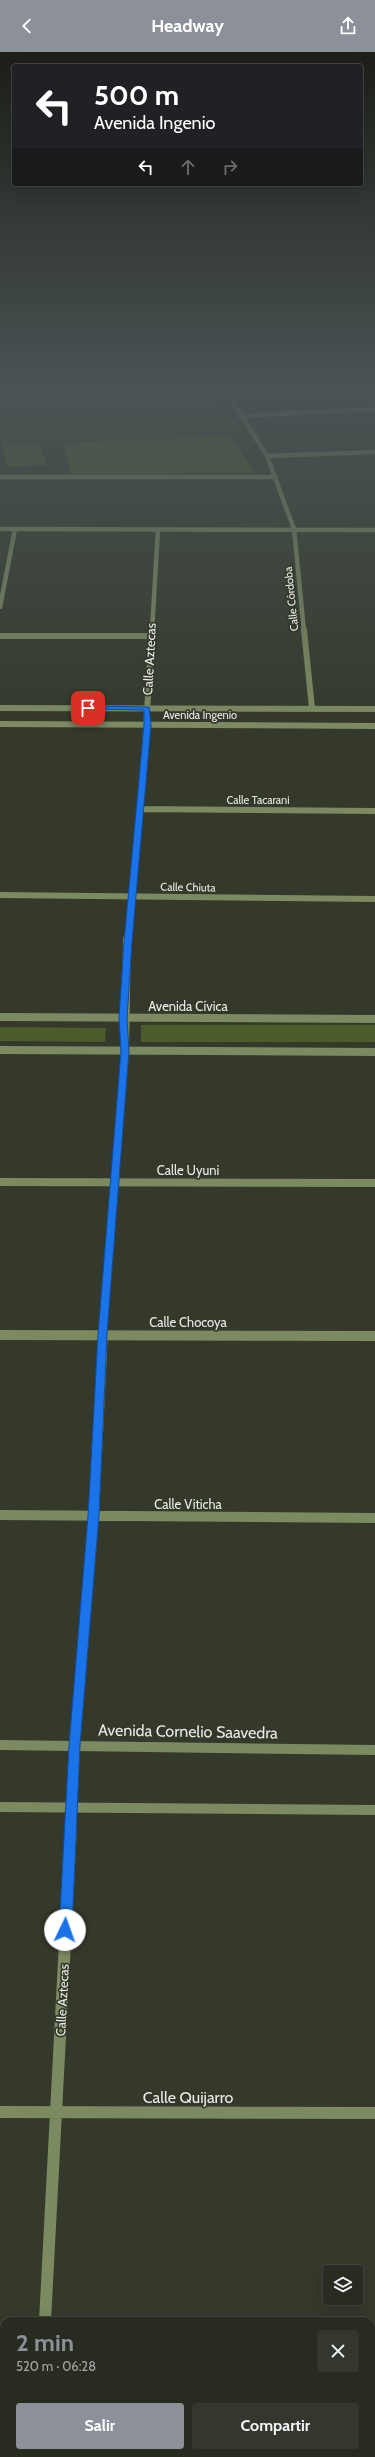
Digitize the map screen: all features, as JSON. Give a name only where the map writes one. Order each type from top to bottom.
[{"type":"street","name":"Calle Córdoba","points":[[283,498],[294,529],[312,708]]},
{"type":"street","points":[[0,529],[375,530]]},
{"type":"street","points":[[0,607],[15,529]]},
{"type":"street","name":"Calle Aztecas","points":[[45,2317],[75,1745],[94,1516],[102,1334],[125,1051],[123,1018],[131,897],[147,725],[150,636],[158,529]]},
{"type":"street","points":[[0,636],[150,636]]},
{"type":"street","name":"Avenida Ingenio","points":[[0,708],[375,708]]},
{"type":"street","name":"Avenida Ingenio","points":[[0,724],[375,726]]},
{"type":"street","name":"Calle Tacarani","points":[[140,809],[375,811]]},
{"type":"street","name":"Calle Chiuta","points":[[0,895],[375,899]]},
{"type":"street","name":"Avenida Cívica","points":[[0,1017],[375,1019]]},
{"type":"street","points":[[0,1050],[375,1052]]},
{"type":"street","name":"Calle Uyuni","points":[[0,1182],[375,1183]]},
{"type":"street","name":"Calle Chocoya","points":[[0,1335],[102,1334],[375,1336]]},
{"type":"street","name":"Calle Viticha","points":[[0,1515],[375,1518]]},
{"type":"street","name":"Avenida Cornelio Saavedra","points":[[0,1745],[375,1750]]},
{"type":"street","points":[[0,1807],[375,1810]]},
{"type":"street","name":"Calle Quijarro","points":[[0,2112],[375,2113]]},
{"type":"green space","points":[[141,1025],[375,1025],[375,1042],[141,1042]]},
{"type":"green space","points":[[0,1027],[106,1028],[105,1042],[0,1041]]},
{"type":"route","points":[[65,1930],[75,1745],[94,1516],[102,1334],[125,1051],[123,1018],[131,897],[147,725],[147,708],[88,708]]}]
